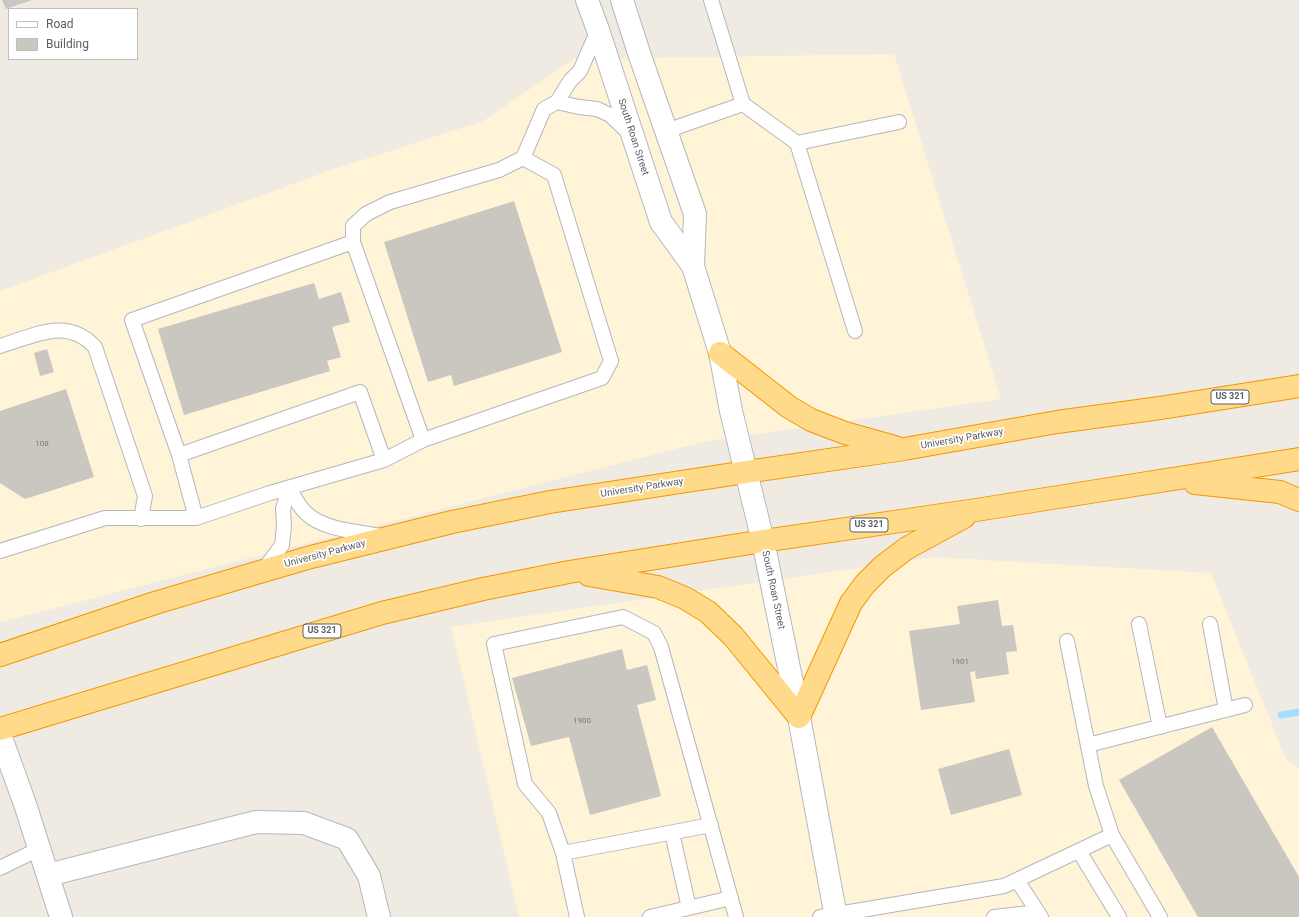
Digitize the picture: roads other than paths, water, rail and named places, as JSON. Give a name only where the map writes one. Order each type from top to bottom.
[{"type":"highway","points":[[720,353],[789,407],[811,420],[844,433],[904,449]]},
{"type":"highway","name":"University Parkway","points":[[0,655],[155,603],[263,571],[389,537],[452,522],[550,502],[904,449],[1057,422],[1160,408],[1299,386]]},
{"type":"highway","name":"US 321","points":[[0,729],[382,614],[483,589],[569,572],[762,541],[976,510],[1299,459]]},
{"type":"highway","points":[[1166,480],[1280,492],[1299,500]]},
{"type":"highway","points":[[569,572],[658,587],[685,598],[702,609],[733,636],[800,718],[851,603],[865,584],[882,567],[907,548],[976,510]]},
{"type":"main road","name":"South Roan Street","points":[[587,0],[661,222],[693,266],[720,353],[731,412],[762,541],[800,718],[830,916]]},
{"type":"main road","name":"South Roan Street","points":[[622,0],[695,214],[693,266]]},
{"type":"main road","points":[[0,735],[25,804],[61,917]]},
{"type":"main road","points":[[48,875],[256,822],[304,823],[346,839],[369,876],[379,917]]},
{"type":"lane","points":[[711,0],[743,104],[797,143],[855,331]]},
{"type":"lane","points":[[423,440],[353,242],[353,226],[366,214],[390,202],[499,170],[523,158],[544,109],[557,102],[570,81],[580,71],[598,30]]},
{"type":"lane","points":[[557,102],[597,109],[610,115],[632,137]]},
{"type":"lane","points":[[666,131],[743,104]]},
{"type":"lane","points":[[797,143],[899,122]]},
{"type":"lane","points":[[0,551],[105,518],[196,518],[289,488],[384,460],[423,440],[602,378],[611,361],[554,175],[523,158]]},
{"type":"lane","points":[[196,518],[179,455],[132,320],[353,242]]},
{"type":"lane","points":[[0,346],[49,331],[62,329],[76,332],[87,339],[95,347],[145,496],[141,519]]},
{"type":"lane","points":[[179,455],[360,392],[384,460]]},
{"type":"lane","points":[[289,488],[306,513],[316,522],[332,527],[389,537]]},
{"type":"lane","points":[[263,571],[282,545],[284,526],[283,510],[289,488]]},
{"type":"lane","points":[[577,917],[563,853],[549,813],[525,784],[494,644],[623,618],[654,633],[661,647],[736,917]]},
{"type":"lane","points":[[1139,624],[1160,727]]},
{"type":"lane","points":[[1210,624],[1226,710]]},
{"type":"lane","points":[[1066,641],[1096,786],[1112,835],[1160,917]]},
{"type":"lane","points":[[1088,745],[1245,705]]},
{"type":"lane","points":[[563,853],[711,825]]},
{"type":"lane","points":[[672,833],[689,908]]},
{"type":"lane","points":[[830,916],[1004,886],[1112,835]]},
{"type":"lane","points":[[0,868],[39,849]]},
{"type":"lane","points":[[1079,851],[1119,917]]},
{"type":"lane","points":[[1017,880],[1040,914]]},
{"type":"lane","points":[[650,917],[731,898]]},
{"type":"lane","points":[[994,917],[1040,914]]},
{"type":"waterway","points":[[1281,715],[1299,712]]}]
